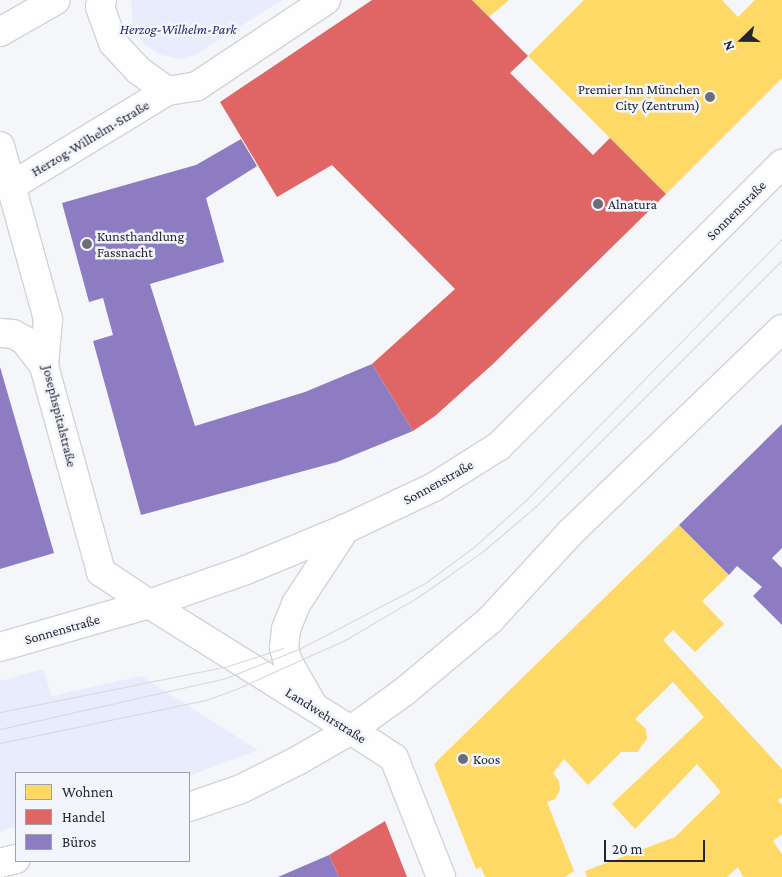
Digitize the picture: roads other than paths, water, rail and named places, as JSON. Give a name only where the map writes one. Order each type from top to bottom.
[{"type":"main road","points":[[0,32],[56,0]]},
{"type":"main road","name":"Herzog-Wilhelm-Straße","points":[[102,0],[100,7],[114,43],[138,70],[167,92]]},
{"type":"main road","name":"Herzog-Wilhelm-Straße","points":[[13,186],[167,92],[197,86],[326,0]]},
{"type":"main road","name":"Josephspitalstraße","points":[[0,146],[13,186],[48,319],[44,366],[102,572],[149,604]]},
{"type":"main road","name":"Sonnenstraße","points":[[0,647],[149,604],[230,576],[345,529],[434,487],[500,446],[782,164]]},
{"type":"main road","points":[[190,807],[241,789],[351,730],[405,691],[490,618],[570,533],[782,329]]},
{"type":"main road","points":[[0,333],[13,334],[24,340],[44,366]]},
{"type":"main road","points":[[315,708],[288,662],[284,648],[286,629],[296,604],[345,529]]},
{"type":"main road","name":"Landwehrstraße","points":[[149,604],[394,758],[441,877]]},
{"type":"main road","points":[[0,863],[15,859]]},
{"type":"tram line","points":[[0,729],[226,678],[299,649],[425,583],[475,546],[526,500],[782,239]]},
{"type":"tram line","points":[[0,743],[206,700],[236,689],[345,640],[418,597],[482,552],[535,507],[782,260]]},
{"type":"tram line","points":[[0,712],[228,666],[283,648]]},
{"type":"place","name":"Premier Inn München City (Zentrum)","points":[[710,97]]},
{"type":"place","name":"Alnatura","points":[[598,204]]},
{"type":"place","name":"Kunsthandlung Fassnacht","points":[[87,244]]},
{"type":"place","name":"Koos","points":[[463,759]]},
{"type":"park label","name":"Herzog-Wilhelm-Park","points":[[178,29]]}]
